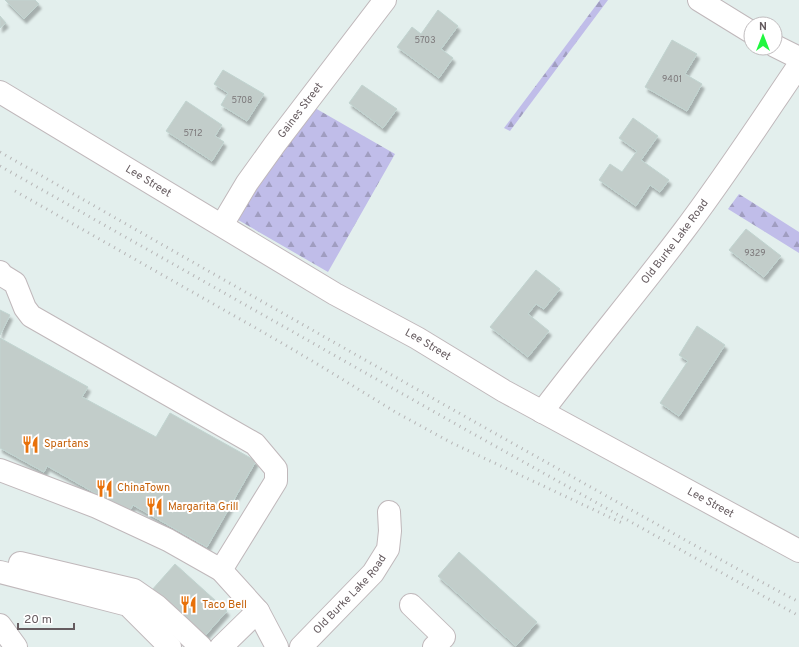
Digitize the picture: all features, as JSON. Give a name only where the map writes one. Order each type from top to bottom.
[{"type":"street","name":"Gaines Street","points":[[222,225],[247,183],[275,144],[385,0]]},
{"type":"street","points":[[699,0],[743,27]]},
{"type":"street","points":[[783,50],[799,58]]},
{"type":"street","name":"Old Burke Lake Road","points":[[542,412],[684,231],[737,157],[799,65]]},
{"type":"street","name":"Lee Street","points":[[0,92],[335,294],[417,338],[504,391],[799,551]]},
{"type":"street","points":[[0,272],[2,275],[15,283],[31,316],[255,444],[276,470],[276,481],[221,570]]},
{"type":"street","points":[[0,470],[97,507],[168,540],[221,570],[258,611],[277,647]]},
{"type":"street","name":"Old Burke Lake Road","points":[[301,647],[373,573],[388,548],[390,531],[389,512]]},
{"type":"street","points":[[20,563],[134,590],[156,606],[200,647]]},
{"type":"street","points":[[0,572],[128,605],[170,647]]},
{"type":"street","points":[[411,605],[444,637],[434,647]]},
{"type":"street","points":[[221,647],[258,611]]},
{"type":"street","points":[[0,625],[16,647]]},
{"type":"green space","points":[[600,0],[608,0],[510,131],[504,128]]},
{"type":"green space","points":[[315,108],[395,154],[328,272],[233,217]]},
{"type":"green space","points":[[739,194],[799,232],[799,253],[728,209]]},
{"type":"building","points":[[5,0],[35,0],[39,4],[24,19]]},
{"type":"building","points":[[438,10],[458,26],[441,49],[453,58],[439,78],[397,47],[412,27],[421,34]]},
{"type":"building","points":[[0,16],[6,23],[0,28]]},
{"type":"building","points":[[672,40],[697,54],[685,74],[702,84],[687,111],[645,87]]},
{"type":"building","points":[[223,70],[264,94],[247,121],[221,105],[228,93],[214,84]]},
{"type":"building","points":[[362,85],[397,109],[383,128],[349,103]]},
{"type":"building","points":[[186,101],[222,125],[215,136],[224,142],[212,161],[166,131]]},
{"type":"building","points":[[633,118],[658,136],[641,160],[669,180],[660,192],[650,185],[636,206],[599,180],[610,164],[622,172],[637,151],[619,138]]},
{"type":"building","points":[[746,229],[781,256],[764,277],[729,250]]},
{"type":"building","points":[[536,270],[560,289],[544,309],[536,304],[528,314],[549,331],[528,357],[490,327]]},
{"type":"building","points":[[0,310],[10,315],[0,335]]},
{"type":"building","points":[[697,326],[725,345],[679,416],[660,403],[688,361],[679,355]]},
{"type":"building","points":[[0,338],[88,387],[82,397],[156,437],[170,413],[256,461],[207,547],[133,505],[129,512],[47,466],[44,472],[0,448]]},
{"type":"building","points":[[459,552],[537,622],[516,646],[438,576]]},
{"type":"building","points":[[175,564],[227,611],[203,638],[151,591]]},
{"type":"railway","points":[[0,152],[521,448],[799,602]]},
{"type":"railway","points":[[0,166],[799,616]]},
{"type":"railway","points":[[15,191],[275,339],[397,413],[452,443],[622,523]]},
{"type":"place","name":"Spartans","points":[[31,444]]},
{"type":"place","name":"ChinaTown","points":[[104,488]]},
{"type":"place","name":"Margarita Grill","points":[[155,507]]},
{"type":"place","name":"Taco Bell","points":[[189,605]]}]
